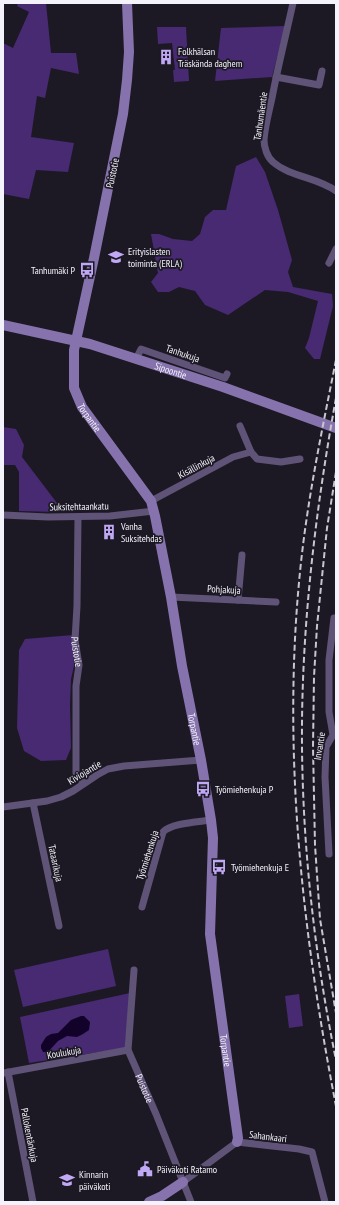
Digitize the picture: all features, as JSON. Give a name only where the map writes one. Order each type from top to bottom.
[{"type":"street","name":"Puistotie","points":[[76,341],[123,114],[128,80],[129,52],[127,3]]},
{"type":"street","name":"Tanhumäentie","points":[[293,3],[276,77],[264,141],[267,154],[271,161],[282,168],[308,177],[331,187],[336,191]]},
{"type":"street","points":[[276,77],[319,85],[322,71]]},
{"type":"street","points":[[328,263],[336,249]]},
{"type":"street","name":"Sipoontie","points":[[3,325],[76,341],[136,359],[224,387],[336,428]]},
{"type":"street","name":"Torpantie","points":[[76,341],[74,350],[74,388],[82,407],[153,506],[171,597],[182,666],[202,760],[211,820],[213,838],[210,920],[211,940],[238,1138],[237,1142]]},
{"type":"street","name":"Tanhukuja","points":[[136,359],[141,349],[225,378],[227,374]]},
{"type":"street","points":[[240,426],[251,452],[257,459],[281,462],[300,459]]},
{"type":"street","name":"Kisällinkuja","points":[[153,506],[233,457],[251,452]]},
{"type":"street","name":"Suksitehtaankatu","points":[[3,516],[110,516],[153,506]]},
{"type":"street","name":"Puistotie","points":[[78,517],[75,640],[79,665],[76,686],[76,773],[84,783]]},
{"type":"street","points":[[238,600],[242,554]]},
{"type":"street","name":"Pohjakuja","points":[[171,597],[276,602]]},
{"type":"street","name":"Invantie","points":[[329,854],[325,777],[326,747],[334,735],[329,712],[329,660],[335,618]]},
{"type":"street","name":"Kiviojantie","points":[[3,807],[47,802],[62,797],[73,792],[84,783],[108,769],[124,766],[202,760]]},
{"type":"street","name":"Tataarikuja","points":[[33,803],[59,926]]},
{"type":"street","name":"Työmiehenkuja","points":[[142,907],[163,832],[174,826],[211,820]]},
{"type":"street","name":"Puistotie","points":[[134,970],[128,1050],[156,1114],[191,1202]]},
{"type":"street","name":"Koulukuja","points":[[5,1073],[128,1050]]},
{"type":"street","name":"Pallokentänkuja","points":[[5,1073],[33,1202]]},
{"type":"street","name":"Sahankaari","points":[[183,1182],[237,1142],[299,1149],[312,1152],[326,1202]]},
{"type":"street","points":[[149,1202],[162,1196],[183,1182]]},
{"type":"shaded area","points":[[18,3],[46,3],[51,53],[76,53],[79,74],[51,68],[45,98],[37,96],[31,137],[74,143],[68,172],[36,170],[29,199],[3,194],[3,43],[13,48],[29,12],[17,6]]},
{"type":"shaded area","points":[[285,26],[272,77],[215,81],[221,28]]},
{"type":"shaded area","points":[[157,27],[186,27],[189,81],[174,82],[173,70],[175,70],[172,43],[158,44]]},
{"type":"shaded area","points":[[256,157],[265,172],[278,210],[292,260],[288,272],[293,287],[332,294],[333,306],[320,359],[314,359],[305,348],[318,301],[288,292],[265,290],[228,315],[205,305],[195,291],[179,287],[169,292],[158,292],[151,282],[158,273],[151,234],[159,234],[173,239],[192,241],[200,234],[205,217],[213,210],[226,210],[236,166]]},
{"type":"shaded area","points":[[3,427],[16,429],[24,445],[22,457],[57,503],[57,512],[19,511],[19,472],[15,465],[3,465]]},
{"type":"shaded area","points":[[73,635],[74,666],[71,679],[70,705],[71,748],[66,760],[41,761],[24,751],[17,728],[19,650],[25,639]]},
{"type":"shaded area","points":[[108,949],[116,986],[23,1007],[14,970]]},
{"type":"shaded area","points":[[130,993],[125,1048],[29,1063],[20,1017]]},
{"type":"shaded area","points":[[299,994],[303,1026],[289,1028],[285,996]]},
{"type":"shaded area","points":[[84,1016],[90,1022],[89,1030],[77,1037],[67,1036],[58,1041],[48,1052],[43,1052],[41,1045],[46,1037],[51,1034],[58,1033],[71,1020]]},
{"type":"railway","points":[[336,360],[315,466],[303,545],[295,639],[293,706],[298,840],[305,907],[324,1040],[336,1106]]},
{"type":"railway","points":[[336,398],[328,441],[311,572],[302,703],[303,786],[308,865],[316,943],[336,1060]]},
{"type":"railway","points":[[336,472],[327,528],[317,626],[314,677],[313,747],[315,845],[320,919],[336,1013]]},
{"type":"place","name":"Folkhälsan Träskända daghem","points":[[166,57]]},
{"type":"place","name":"Erityislasten toiminta (ERLA)","points":[[116,257]]},
{"type":"place","name":"Tanhumäki P","points":[[87,270]]},
{"type":"place","name":"Vanha Suksitehdas","points":[[109,532]]},
{"type":"place","name":"Työmiehenkuja P","points":[[203,789]]},
{"type":"place","name":"Työmiehenkuja E","points":[[219,867]]},
{"type":"place","name":"Päiväkoti Ratamo","points":[[145,1169]]},
{"type":"place","name":"Kinnarin päiväkoti","points":[[67,1180]]}]
